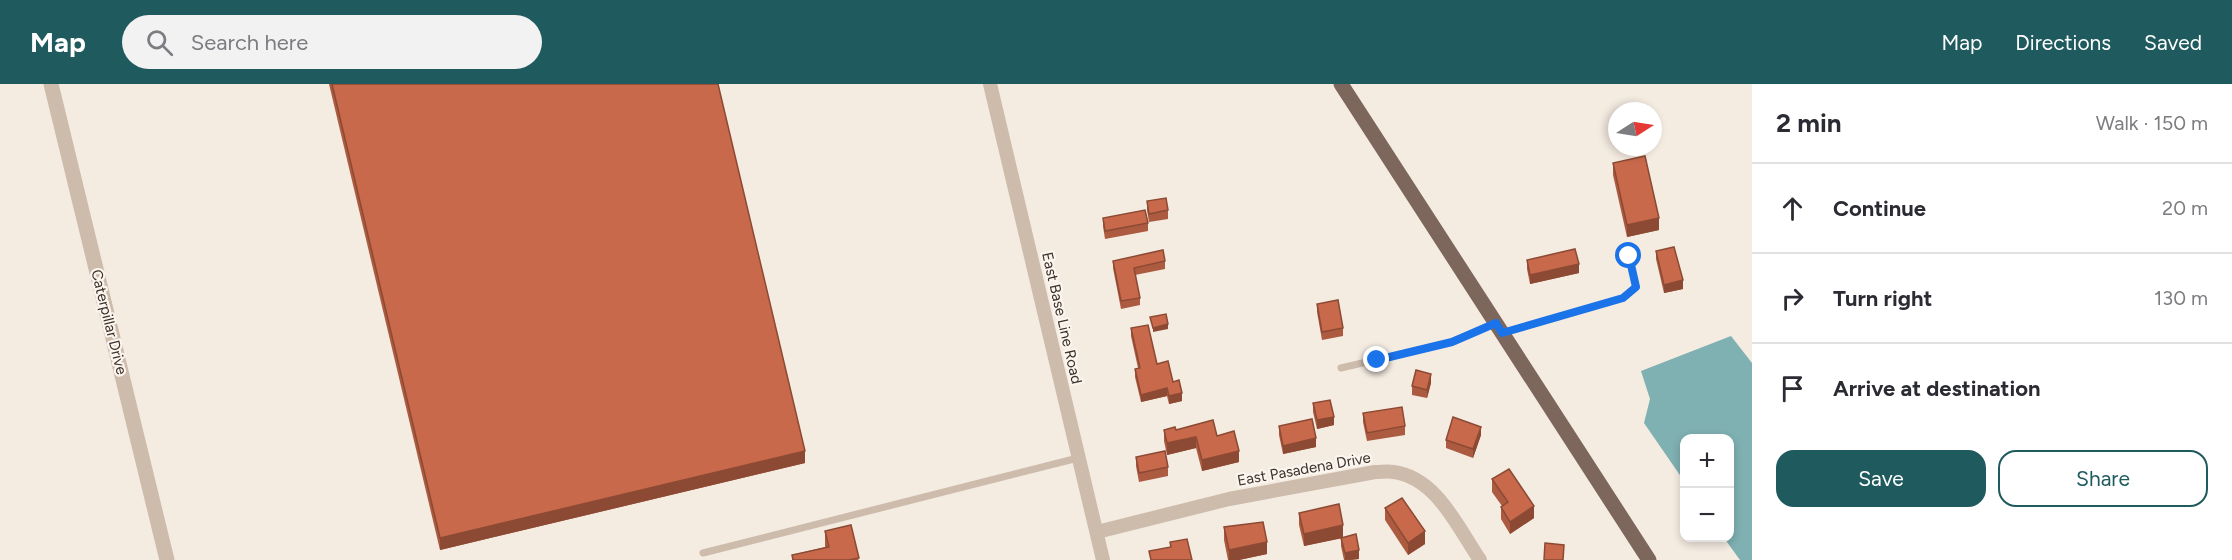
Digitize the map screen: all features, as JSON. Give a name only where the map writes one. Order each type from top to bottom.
[{"type":"main road","points":[[1341,84],[1649,560]]},
{"type":"street","name":"Caterpillar Drive","points":[[51,84],[167,560]]},
{"type":"street","name":"East Base Line Road","points":[[990,84],[1103,560]]},
{"type":"street","name":"East Pasadena Drive","points":[[1097,532],[1230,499],[1376,472],[1394,472],[1413,478],[1434,491],[1480,560]]},
{"type":"lane","points":[[1341,368],[1623,298],[1636,287],[1629,256]]},
{"type":"lane","points":[[703,554],[1078,458]]},
{"type":"water","points":[[1731,336],[1752,363],[1752,560],[1740,560],[1727,542],[1734,542],[1734,434],[1680,434],[1680,475],[1644,423],[1650,399],[1641,371]]},
{"type":"building","points":[[332,84],[718,84],[805,451],[440,538]]},
{"type":"building","points":[[1645,156],[1659,218],[1627,225],[1613,163]]},
{"type":"building","points":[[1166,198],[1168,210],[1149,214],[1147,201]]},
{"type":"building","points":[[1145,210],[1148,223],[1105,231],[1103,218]]},
{"type":"building","points":[[1674,247],[1683,280],[1664,285],[1656,251]]},
{"type":"building","points":[[1575,249],[1579,264],[1530,275],[1527,260]]},
{"type":"building","points":[[1163,250],[1165,261],[1134,268],[1140,298],[1121,301],[1113,261]]},
{"type":"building","points":[[1338,300],[1343,328],[1322,332],[1317,304]]},
{"type":"building","points":[[1166,314],[1168,324],[1153,328],[1150,317]]},
{"type":"building","points":[[1148,325],[1157,364],[1168,361],[1173,382],[1179,380],[1182,393],[1169,396],[1167,388],[1141,395],[1135,369],[1140,368],[1131,328]]},
{"type":"building","points":[[1416,370],[1431,374],[1427,390],[1412,386]]},
{"type":"building","points":[[1330,400],[1334,417],[1317,420],[1313,403]]},
{"type":"building","points":[[1402,407],[1405,426],[1367,433],[1363,413]]},
{"type":"building","points":[[1453,417],[1481,427],[1473,449],[1446,440]]},
{"type":"building","points":[[1312,419],[1316,438],[1283,446],[1279,426]]},
{"type":"building","points":[[1213,420],[1217,436],[1234,431],[1239,451],[1202,460],[1196,437],[1167,443],[1164,430],[1175,427],[1176,430]]},
{"type":"building","points":[[1165,451],[1168,467],[1139,473],[1136,457]]},
{"type":"building","points":[[1509,469],[1534,506],[1510,522],[1501,507],[1508,502],[1492,479]]},
{"type":"building","points":[[1402,498],[1425,531],[1408,543],[1385,508]]},
{"type":"building","points":[[1339,504],[1343,525],[1304,534],[1299,513]]},
{"type":"building","points":[[1263,522],[1267,542],[1229,550],[1224,527]]},
{"type":"building","points":[[851,525],[859,558],[793,560],[792,555],[829,547],[825,531]]},
{"type":"building","points":[[1356,534],[1359,550],[1345,553],[1341,538]]},
{"type":"building","points":[[1187,539],[1192,560],[1151,560],[1149,551],[1171,547],[1170,542]]},
{"type":"building","points":[[1545,543],[1564,545],[1563,560],[1544,560]]},
{"type":"route","points":[[1377,360],[1452,342],[1496,323],[1502,333],[1623,298],[1636,287],[1629,256]]}]
